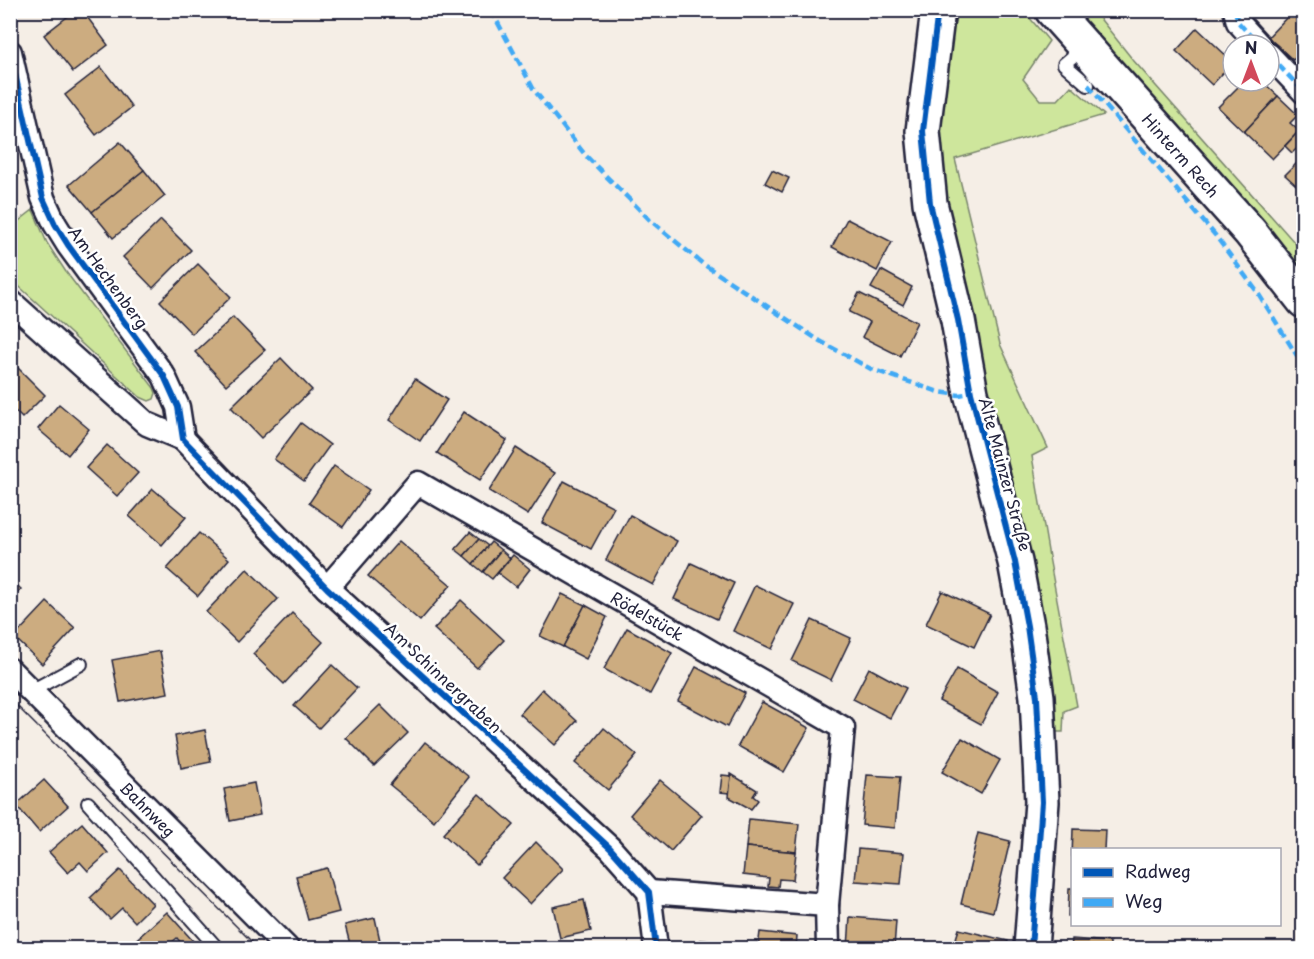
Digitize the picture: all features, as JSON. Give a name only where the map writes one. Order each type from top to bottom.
[{"type":"street","name":"Alte Mainzer Straße","points":[[938,10],[923,131],[930,203],[958,320],[971,393],[1016,562],[1037,697],[1042,802],[1031,948]]},
{"type":"street","name":"Hinterm Rech","points":[[1052,10],[1250,232],[1304,302]]},
{"type":"street","points":[[1234,10],[1238,22],[1248,33]]},
{"type":"street","name":"Am Hechenberg","points":[[10,52],[43,198],[68,245],[164,376],[178,407],[183,440]]},
{"type":"street","points":[[1281,68],[1304,92]]},
{"type":"street","name":"Am Schinnergraben","points":[[10,301],[147,424],[183,440],[327,588],[610,848],[649,892]]},
{"type":"street","name":"Rödelstück","points":[[327,588],[418,483],[843,728],[827,905],[828,948]]},
{"type":"street","name":"Bahnweg","points":[[10,670],[287,948]]},
{"type":"street","points":[[656,948],[649,892],[827,905]]},
{"type":"lane","points":[[1084,46],[1064,64],[1088,85]]},
{"type":"lane","points":[[31,691],[81,664]]},
{"type":"lane","points":[[88,803],[217,948]]},
{"type":"green space","points":[[962,11],[1024,11],[1049,41],[1023,79],[1040,100],[1058,100],[1071,86],[1104,115],[955,159],[1000,344],[1048,448],[1032,456],[1077,706],[1064,711],[1063,732],[1054,732],[1046,634],[1026,540],[979,363],[935,163],[952,17],[959,15]]},
{"type":"green space","points":[[1069,11],[1094,11],[1133,60],[1302,251],[1303,282]]},
{"type":"green space","points":[[33,210],[47,243],[66,272],[154,388],[156,393],[154,399],[149,401],[140,397],[11,279],[11,227]]},
{"type":"building","points":[[76,10],[82,10],[108,45],[73,72],[44,35]]},
{"type":"building","points":[[1169,10],[1182,10],[1173,16]]},
{"type":"building","points":[[1304,11],[1304,50],[1293,60],[1281,49],[1281,33],[1272,33],[1291,13]]},
{"type":"building","points":[[1197,28],[1221,51],[1221,75],[1212,85],[1176,51]]},
{"type":"building","points":[[101,67],[132,107],[96,135],[65,95]]},
{"type":"building","points":[[1232,93],[1275,93],[1278,96],[1244,132],[1218,107]]},
{"type":"building","points":[[1278,96],[1298,115],[1290,123],[1299,131],[1272,159],[1244,132]]},
{"type":"building","points":[[1299,131],[1304,136],[1304,142],[1292,153],[1285,146]]},
{"type":"building","points":[[120,142],[144,170],[92,212],[69,185]]},
{"type":"building","points":[[1304,156],[1304,184],[1300,181],[1296,185],[1285,175]]},
{"type":"building","points":[[144,170],[165,196],[113,238],[92,212]]},
{"type":"building","points":[[772,170],[789,178],[782,192],[765,183]]},
{"type":"building","points":[[847,219],[892,242],[877,271],[832,247]]},
{"type":"building","points":[[161,220],[191,250],[153,288],[123,257]]},
{"type":"building","points":[[198,264],[231,297],[192,334],[160,301]]},
{"type":"building","points":[[881,270],[912,287],[903,305],[871,288]]},
{"type":"building","points":[[859,293],[917,322],[900,356],[862,337],[870,322],[849,312]]},
{"type":"building","points":[[233,317],[265,350],[226,385],[195,352]]},
{"type":"building","points":[[281,358],[312,390],[261,438],[231,407]]},
{"type":"building","points":[[12,362],[45,395],[22,418],[15,411],[10,415]]},
{"type":"building","points":[[415,379],[447,400],[420,441],[389,420]]},
{"type":"building","points":[[59,404],[89,429],[68,455],[38,429]]},
{"type":"building","points":[[464,412],[507,440],[480,480],[437,453]]},
{"type":"building","points":[[301,423],[330,445],[304,481],[274,459]]},
{"type":"building","points":[[107,445],[138,473],[117,496],[86,468]]},
{"type":"building","points":[[516,448],[555,473],[528,515],[489,491]]},
{"type":"building","points":[[334,466],[369,490],[343,527],[309,503]]},
{"type":"building","points":[[564,481],[614,507],[591,549],[542,523]]},
{"type":"building","points":[[153,489],[186,517],[162,545],[129,516]]},
{"type":"building","points":[[630,515],[677,541],[653,585],[606,560]]},
{"type":"building","points":[[470,532],[479,539],[464,556],[455,549]]},
{"type":"building","points":[[199,533],[229,559],[198,596],[167,569]]},
{"type":"building","points":[[479,539],[488,546],[473,564],[464,556]]},
{"type":"building","points":[[399,541],[451,585],[420,621],[368,576]]},
{"type":"building","points":[[491,542],[501,550],[483,572],[473,564]]},
{"type":"building","points":[[501,550],[510,558],[492,579],[483,572]]},
{"type":"building","points":[[513,555],[530,569],[516,587],[498,573]]},
{"type":"building","points":[[691,563],[734,583],[717,619],[674,599]]},
{"type":"building","points":[[247,569],[278,599],[237,642],[206,612]]},
{"type":"building","points":[[10,579],[21,589],[10,601]]},
{"type":"building","points":[[755,585],[794,604],[772,649],[733,631]]},
{"type":"building","points":[[942,591],[990,614],[974,647],[926,624]]},
{"type":"building","points":[[562,594],[585,605],[563,647],[540,636]]},
{"type":"building","points":[[461,600],[504,640],[477,668],[434,629]]},
{"type":"building","points":[[47,602],[75,628],[42,664],[14,637]]},
{"type":"building","points":[[585,605],[607,617],[586,659],[563,647]]},
{"type":"building","points":[[292,613],[323,642],[284,684],[253,654]]},
{"type":"building","points":[[812,620],[851,638],[831,680],[792,661]]},
{"type":"building","points":[[627,628],[672,653],[650,694],[604,669]]},
{"type":"building","points":[[160,651],[168,693],[120,702],[112,660]]},
{"type":"building","points":[[332,665],[357,688],[319,728],[294,706]]},
{"type":"building","points":[[696,667],[745,693],[727,727],[678,701]]},
{"type":"building","points":[[869,668],[906,688],[890,718],[853,699]]},
{"type":"building","points":[[957,669],[998,692],[981,724],[939,701]]},
{"type":"building","points":[[542,689],[577,721],[555,745],[520,714]]},
{"type":"building","points":[[762,702],[809,728],[784,772],[738,746]]},
{"type":"building","points":[[380,705],[408,733],[374,766],[346,738]]},
{"type":"building","points":[[604,728],[637,755],[608,790],[575,763]]},
{"type":"building","points":[[205,730],[211,762],[181,768],[175,736]]},
{"type":"building","points":[[962,738],[1000,760],[981,794],[942,772]]},
{"type":"building","points":[[425,742],[469,777],[434,821],[390,785]]},
{"type":"building","points":[[731,774],[757,790],[753,796],[758,800],[751,809],[729,797]]},
{"type":"building","points":[[722,775],[731,776],[729,793],[720,792]]},
{"type":"building","points":[[867,775],[900,777],[895,828],[862,825]]},
{"type":"building","points":[[44,780],[68,806],[39,832],[16,805]]},
{"type":"building","points":[[660,780],[702,815],[671,851],[630,815]]},
{"type":"building","points":[[254,783],[260,815],[230,821],[224,789]]},
{"type":"building","points":[[479,794],[514,825],[477,865],[443,834]]},
{"type":"building","points":[[749,819],[799,824],[796,852],[746,847]]},
{"type":"building","points":[[82,823],[108,853],[88,871],[80,862],[68,873],[49,852]]},
{"type":"building","points":[[1073,829],[1105,830],[1104,848],[1072,848]]},
{"type":"building","points":[[978,833],[1010,841],[993,912],[961,904]]},
{"type":"building","points":[[536,842],[563,869],[530,904],[502,878]]},
{"type":"building","points":[[746,847],[796,852],[793,880],[779,879],[778,887],[768,886],[769,878],[743,875]]},
{"type":"building","points":[[858,849],[904,853],[901,884],[855,881]]},
{"type":"building","points":[[327,868],[339,912],[308,920],[296,876]]},
{"type":"building","points":[[120,870],[153,904],[135,922],[122,908],[110,919],[90,898]]},
{"type":"building","points":[[1069,888],[1071,888],[1071,916],[1068,916]]},
{"type":"building","points":[[584,900],[591,931],[560,938],[553,907]]},
{"type":"building","points":[[167,912],[193,941],[185,948],[177,938],[165,948],[157,945],[154,948],[134,948],[130,945]]},
{"type":"building","points":[[850,917],[896,921],[894,948],[848,948]]},
{"type":"building","points":[[375,918],[381,945],[351,948],[345,925]]},
{"type":"building","points":[[959,929],[1008,941],[1006,948],[953,948]]},
{"type":"building","points":[[760,932],[797,936],[796,948],[758,948]]},
{"type":"building","points":[[1072,939],[1110,942],[1110,948],[1071,948]]},
{"type":"building","points":[[700,940],[738,943],[737,948],[699,948]]},
{"type":"tram line","points":[[10,699],[258,948]]},
{"type":"marked path","points":[[491,10],[534,90],[586,156],[651,221],[703,264],[820,341],[871,369],[939,392],[959,395],[971,393]]},
{"type":"marked path","points":[[1235,10],[1238,22],[1248,33]]},
{"type":"marked path","points":[[1281,68],[1304,92]]},
{"type":"marked path","points":[[1088,85],[1215,235],[1258,293],[1304,367]]},
{"type":"cycle path","points":[[938,10],[923,131],[930,203],[958,320],[971,393],[1015,562],[1037,697],[1042,802],[1031,948]]},
{"type":"cycle path","points":[[10,52],[43,198],[68,245],[164,376],[178,407],[183,439],[327,588],[610,848],[649,892],[656,948]]}]
